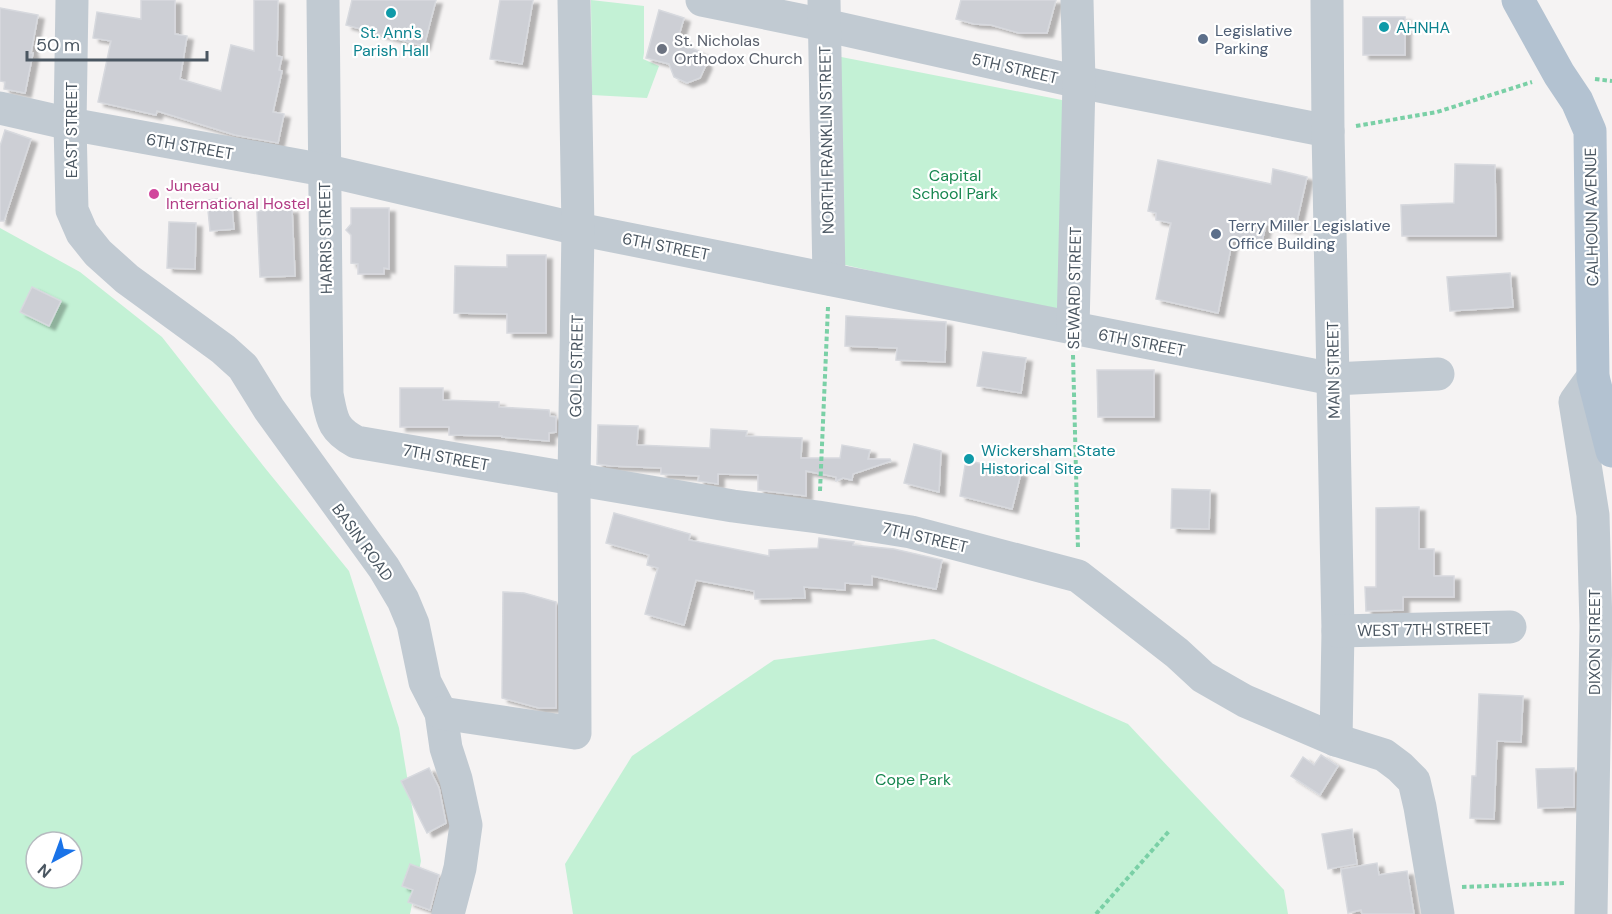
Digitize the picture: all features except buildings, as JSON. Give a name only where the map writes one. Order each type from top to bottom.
[{"type":"main road","name":"CALHOUN AVENUE","points":[[1518,0],[1559,74],[1577,101],[1590,131],[1593,376],[1612,450]]},
{"type":"street","name":"EAST STREET","points":[[72,0],[70,124],[72,210],[82,233],[98,253]]},
{"type":"street","name":"HARRIS STREET","points":[[323,0],[327,394],[333,423],[345,436],[356,442],[378,445]]},
{"type":"street","name":"GOLD STREET","points":[[441,713],[575,733],[574,479],[578,229],[574,0]]},
{"type":"street","name":"5TH STREET","points":[[702,0],[824,12],[1079,82],[1328,131]]},
{"type":"street","name":"SEWARD STREET","points":[[1072,328],[1079,82],[1077,0]]},
{"type":"street","name":"MAIN STREET","points":[[1327,0],[1338,631],[1336,740]]},
{"type":"street","name":"NORTH FRANKLIN STREET","points":[[824,12],[829,279]]},
{"type":"street","name":"6TH STREET","points":[[0,108],[70,124],[324,171],[578,229],[1333,379],[1438,374]]},
{"type":"street","name":"BASIN ROAD","points":[[98,253],[127,279],[243,366],[269,409],[384,568],[403,600],[413,624],[425,682],[441,713],[446,748],[456,778],[466,825],[460,868],[448,914]]},
{"type":"street","name":"DIXON STREET","points":[[1591,914],[1596,626],[1593,515],[1575,402],[1593,376]]},
{"type":"street","name":"7TH STREET","points":[[378,445],[733,506],[911,532],[1078,576],[1177,653],[1203,677],[1245,701],[1336,740],[1384,755],[1400,766],[1414,781],[1436,901]]},
{"type":"street","name":"WEST 7TH STREET","points":[[1338,631],[1510,627]]},
{"type":"path","points":[[1328,131],[1437,112],[1559,74],[1612,81]]},
{"type":"path","points":[[819,517],[829,279]]},
{"type":"path","name":"SEWARD STREET","points":[[1072,328],[1078,576]]},
{"type":"path","points":[[1096,914],[1170,830]]},
{"type":"path","points":[[1436,901],[1591,882]]},
{"type":"green space","points":[[591,0],[644,6],[643,59],[659,66],[647,98],[592,95]]},
{"type":"green space","name":"Capital School Park","points":[[831,55],[1062,100],[1064,315],[841,264]]},
{"type":"green space","points":[[0,228],[80,272],[162,337],[349,571],[399,728],[421,861],[410,914],[0,914]]},
{"type":"green space","name":"Cope Park","points":[[934,639],[1128,724],[1284,890],[1288,914],[573,914],[565,864],[632,756],[774,660]]},
{"type":"place","name":"St. Ann's Parish Hall","points":[[391,13]]},
{"type":"place","name":"AHNHA","points":[[1384,27]]},
{"type":"place","name":"Legislative Parking","points":[[1203,39]]},
{"type":"place","name":"St. Nicholas Orthodox Church","points":[[662,49]]},
{"type":"place","name":"Juneau International Hostel","points":[[154,194]]},
{"type":"place","name":"Terry Miller Legislative Office Building","points":[[1216,234]]},
{"type":"place","name":"Wickersham State Historical Site","points":[[969,459]]}]
